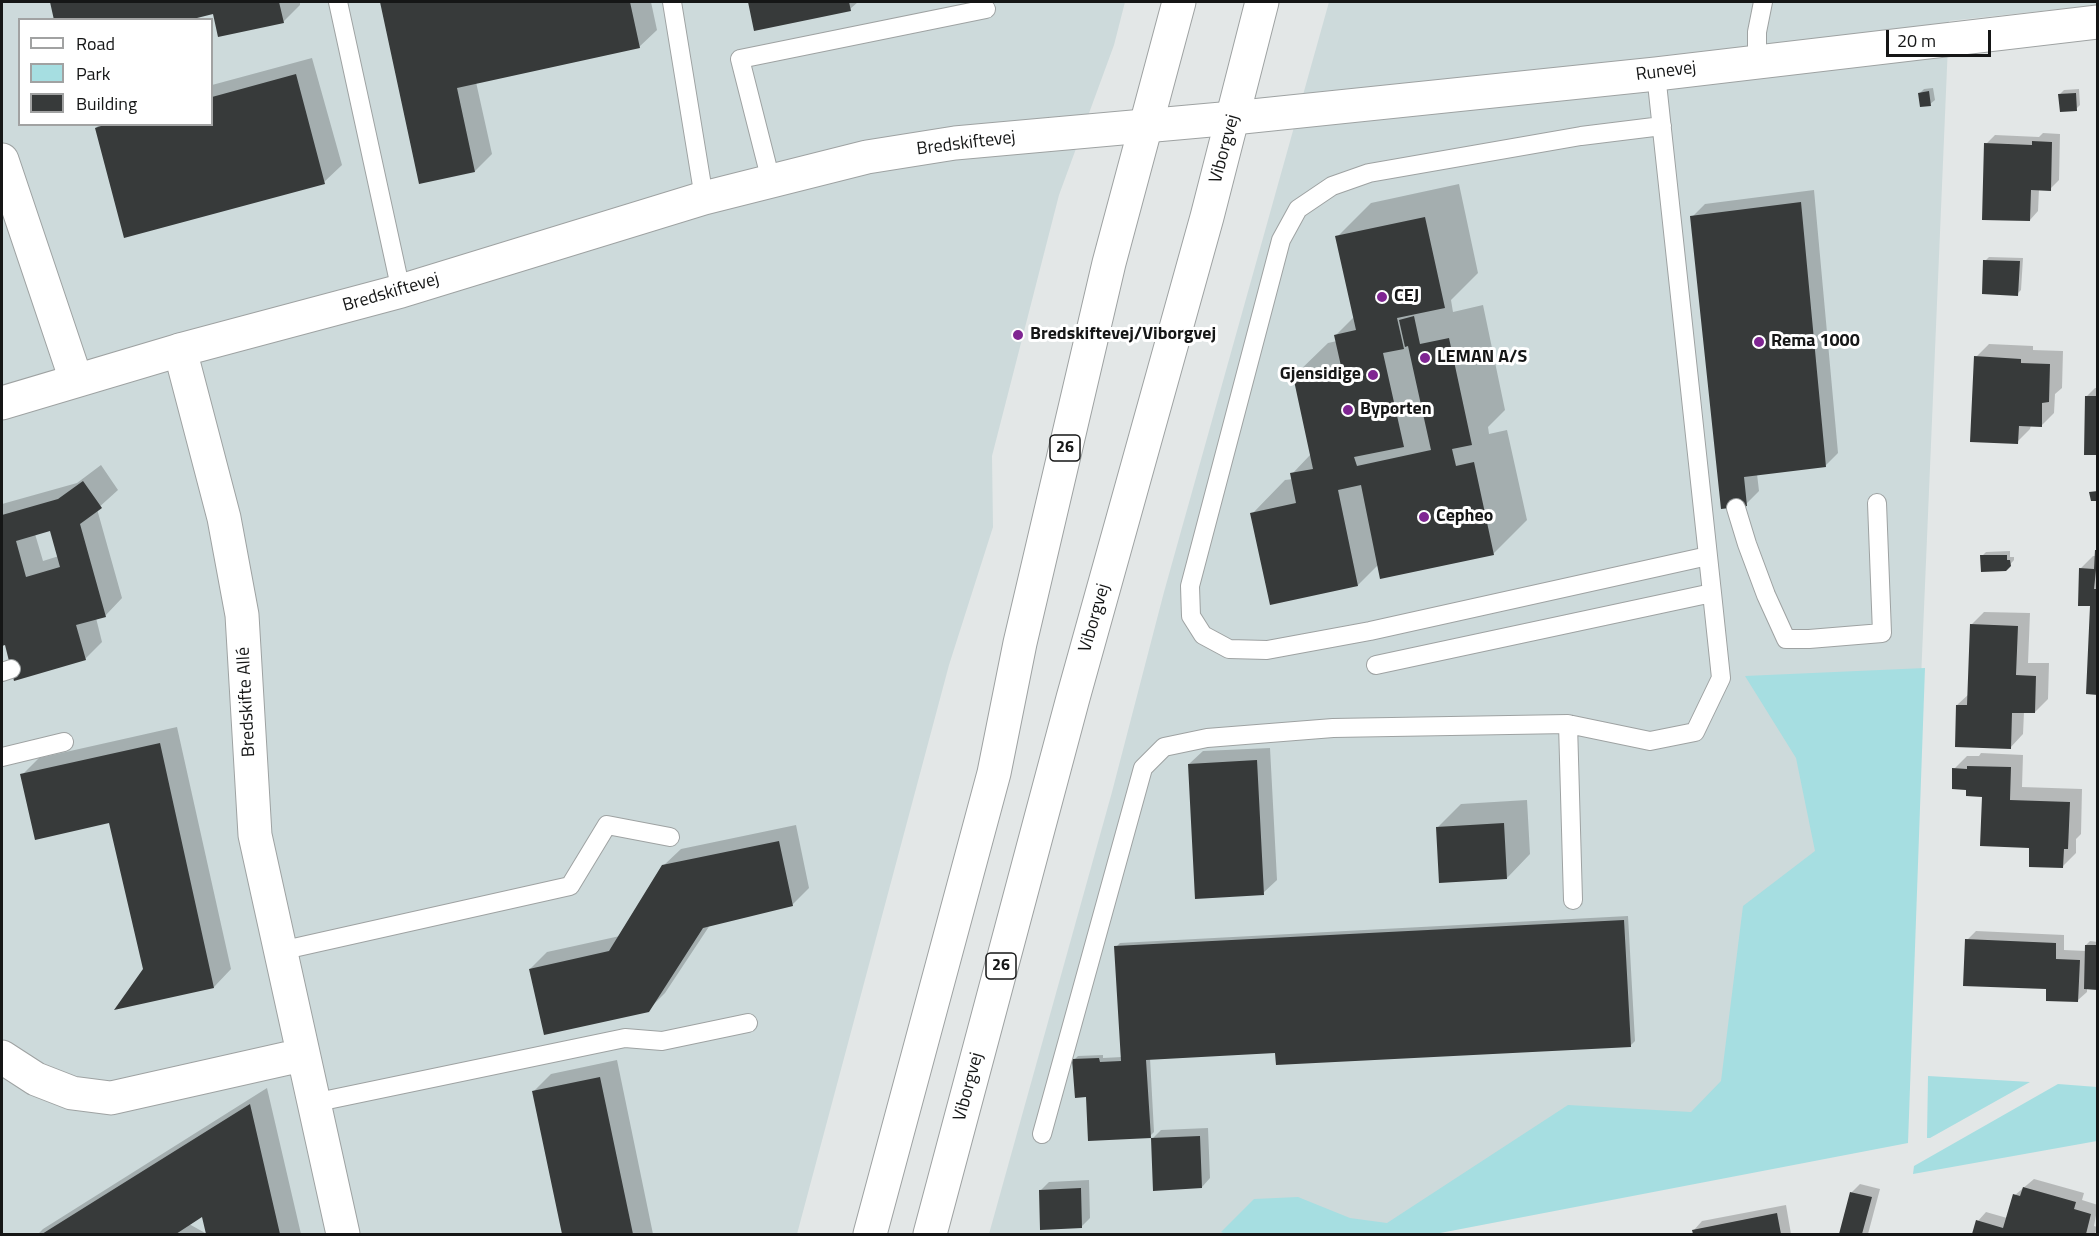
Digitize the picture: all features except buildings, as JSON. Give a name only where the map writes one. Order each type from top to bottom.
[{"type":"street","name":"26","points":[[870,1234],[994,773],[1020,643],[1072,416],[1109,263],[1179,2]]},
{"type":"street","name":"Viborgvej","points":[[930,1234],[1073,698],[1233,118],[1262,2]]},
{"type":"street","name":"Runevej","points":[[1233,118],[1656,74],[2097,22]]},
{"type":"street","name":"Bredskiftevej","points":[[2,403],[180,350],[401,291],[704,198],[867,157],[955,143],[1233,118]]},
{"type":"street","points":[[2,159],[76,380]]},
{"type":"street","name":"Bredskifte Allé","points":[[180,350],[224,518],[242,615],[255,835],[342,1234]]},
{"type":"street","points":[[2,1058],[36,1079],[72,1093],[111,1098],[302,1055]]},
{"type":"lane","points":[[338,2],[401,291]]},
{"type":"lane","points":[[672,2],[704,198]]},
{"type":"lane","points":[[1757,61],[1757,32],[1763,2]]},
{"type":"lane","points":[[771,181],[740,59],[986,9]]},
{"type":"lane","points":[[1042,1134],[1143,768],[1164,747],[1208,738],[1333,728],[1568,724],[1650,741],[1695,732],[1721,678],[1656,74]]},
{"type":"lane","points":[[1662,126],[1581,136],[1369,173],[1332,186],[1298,209],[1281,240],[1196,563],[1190,586],[1191,616],[1203,635],[1229,649],[1267,650],[1370,631],[1708,556]]},
{"type":"lane","points":[[1736,508],[1750,554],[1786,639],[1809,639],[1882,633],[1877,503]]},
{"type":"lane","points":[[1376,664],[1712,593]]},
{"type":"lane","points":[[1568,724],[1573,900]]},
{"type":"lane","points":[[2,757],[64,742]]},
{"type":"lane","points":[[280,951],[570,886],[606,825],[670,837]]},
{"type":"lane","points":[[313,1102],[626,1038],[663,1041],[748,1023]]},
{"type":"shaded area","points":[[2,2],[1125,2],[1114,45],[1059,195],[992,456],[993,527],[949,665],[797,1234],[2,1234]]},
{"type":"shaded area","points":[[1329,2],[2097,2],[2097,5],[1949,21],[1902,1125],[1367,1234],[989,1234],[1112,792],[1164,592]]},
{"type":"green space","points":[[1925,668],[1908,1143],[1435,1234],[1226,1234],[1221,1232],[1254,1199],[1298,1197],[1350,1218],[1387,1223],[1568,1105],[1691,1112],[1721,1081],[1743,906],[1815,851],[1796,758],[1745,676]]},
{"type":"green space","points":[[1928,1076],[2030,1082],[1927,1138]]},
{"type":"green space","points":[[2058,1084],[2097,1087],[2097,1141],[1913,1174],[1914,1166]]},
{"type":"place","name":"CEJ","points":[[1382,297]]},
{"type":"place","name":"Bredskiftevej/Viborgvej","points":[[1018,335]]},
{"type":"place","name":"Rema 1000","points":[[1759,342]]},
{"type":"place","name":"LEMAN A/S","points":[[1425,358]]},
{"type":"place","name":"Gjensidige","points":[[1373,375]]},
{"type":"place","name":"Byporten","points":[[1348,410]]},
{"type":"place","name":"Cepheo","points":[[1424,517]]}]
